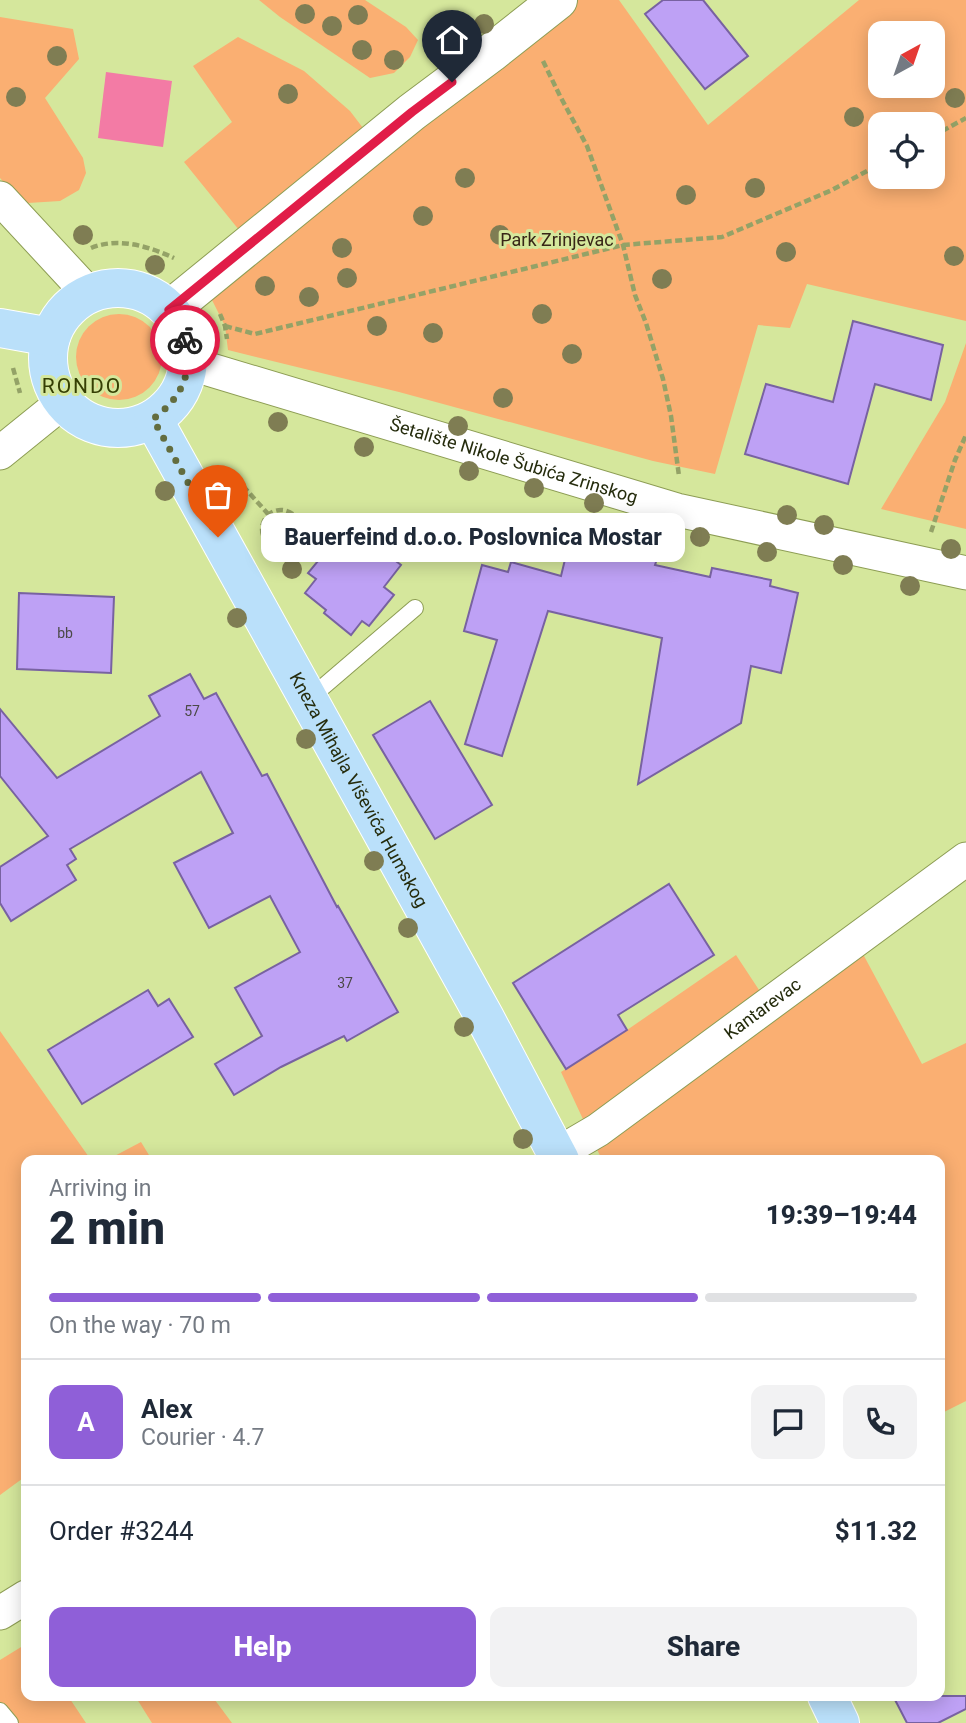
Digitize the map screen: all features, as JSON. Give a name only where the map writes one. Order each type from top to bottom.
[{"type":"main road","points":[[169,310],[412,112],[558,0]]},
{"type":"main road","points":[[123,288],[140,291],[169,310],[181,326],[187,344],[188,363],[185,380],[167,409],[138,425],[105,427],[75,414],[63,402],[55,391],[48,364],[51,337],[56,323],[76,301],[105,289],[123,288]]},
{"type":"main road","points":[[6,344],[51,337]]},
{"type":"main road","name":"Kneza Mihajla Viševića Humskog","points":[[153,419],[558,1155]]},
{"type":"main road","points":[[829,1701],[840,1723]]},
{"type":"street","points":[[0,198],[89,294]]},
{"type":"street","name":"Šetalište Nikole Šubića Zrinskog","points":[[188,363],[677,510],[966,573]]},
{"type":"street","points":[[0,453],[63,402]]},
{"type":"street","name":"Kantarevac","points":[[562,1155],[966,859]]},
{"type":"street","points":[[0,1613],[21,1600]]},
{"type":"lane","points":[[307,697],[324,686],[415,608]]},
{"type":"lane","points":[[0,1710],[10,1723]]},
{"type":"path","points":[[526,25],[587,146],[623,245],[635,295],[663,379],[671,416],[682,494],[677,510]]},
{"type":"path","points":[[945,129],[966,118]]},
{"type":"path","points":[[225,326],[255,334],[623,245],[722,237],[832,190],[868,170]]},
{"type":"path","points":[[86,250],[97,245],[136,244]]},
{"type":"path","points":[[6,344],[22,398]]},
{"type":"path","points":[[922,563],[932,527],[966,435]]},
{"type":"path","points":[[243,486],[269,514]]},
{"type":"path","points":[[283,510],[294,514],[301,525],[300,537],[292,546],[280,549],[269,544],[262,534],[263,521],[269,514],[283,510]]},
{"type":"path","points":[[295,542],[314,560]]},
{"type":"green space","points":[[259,0],[365,0],[406,27],[418,40],[410,57],[394,73],[370,78]]},
{"type":"green space","name":"Park Zrinjevac","points":[[557,0],[619,0],[708,125],[859,0],[966,0],[966,321],[807,284],[790,328],[758,325],[715,474],[653,461],[399,392],[228,350],[225,326],[209,294]]},
{"type":"green space","points":[[0,17],[73,29],[79,59],[45,98],[83,158],[86,173],[79,190],[60,201],[28,203],[11,191],[0,178]]},
{"type":"green space","points":[[238,37],[304,71],[350,111],[363,128],[239,230],[184,162],[232,122],[193,66]]},
{"type":"green space","name":"RONDO","points":[[119,314],[135,318],[149,327],[158,341],[162,357],[158,373],[149,387],[135,396],[119,400],[103,396],[89,387],[80,373],[76,357],[80,341],[89,327],[103,318]]},
{"type":"green space","points":[[966,343],[966,529],[881,509],[945,402]]},
{"type":"green space","points":[[856,941],[922,1064],[966,1043],[966,1401],[945,1412],[945,1155],[600,1155],[561,1072],[736,955],[769,1005]]},
{"type":"green space","points":[[0,1031],[87,1155],[21,1155],[21,1480],[0,1495]]},
{"type":"green space","points":[[141,1142],[149,1155],[116,1155]]},
{"type":"green space","points":[[21,1647],[21,1701],[71,1701],[86,1723],[0,1723],[0,1660]]},
{"type":"green space","points":[[138,1701],[216,1701],[232,1723],[152,1723]]},
{"type":"shaded area","points":[[106,72],[172,81],[163,147],[98,138]]},
{"type":"building","points":[[663,0],[703,0],[748,56],[705,89],[645,14]]},
{"type":"building","points":[[853,321],[943,345],[931,400],[875,384],[848,484],[745,454],[766,384],[833,402]]},
{"type":"building","points":[[358,527],[401,565],[384,587],[394,595],[369,626],[362,621],[351,635],[305,593],[316,579],[308,573],[327,550],[335,556]]},
{"type":"building","points":[[597,533],[636,542],[635,550],[658,556],[655,565],[710,577],[712,568],[771,580],[770,586],[798,593],[781,673],[751,666],[741,723],[638,784],[662,638],[548,611],[502,756],[465,744],[497,640],[464,631],[482,565],[508,572],[511,562],[561,576],[570,539],[594,545]]},
{"type":"building","points":[[19,593],[114,597],[111,673],[17,669]]},
{"type":"building","points":[[190,674],[204,699],[216,693],[262,776],[267,774],[337,907],[398,1012],[347,1041],[344,1036],[281,1067],[234,1095],[215,1064],[262,1036],[235,988],[300,952],[270,896],[209,928],[174,863],[233,833],[201,772],[70,849],[76,859],[67,865],[76,880],[11,921],[0,903],[0,867],[48,836],[0,776],[0,709],[57,778],[160,716],[149,696]]},
{"type":"building","points":[[430,701],[492,805],[435,839],[373,735]]},
{"type":"building","points":[[669,884],[714,955],[618,1015],[627,1030],[566,1069],[513,983]]},
{"type":"building","points":[[148,990],[158,1006],[169,999],[193,1037],[82,1104],[48,1050]]},
{"type":"building","points":[[945,1696],[966,1696],[966,1709],[938,1723],[907,1723],[896,1701],[945,1701]]},
{"type":"way so far","points":[[185,340],[188,363],[185,380],[167,409],[153,419],[218,537]]},
{"type":"place","name":"Bauerfeind d.o.o. Poslovnica Mostar","points":[[218,537]]},
{"type":"district","name":"RONDO","points":[[82,386]]},
{"type":"route","points":[[185,340],[181,326],[169,310],[452,82]]}]
